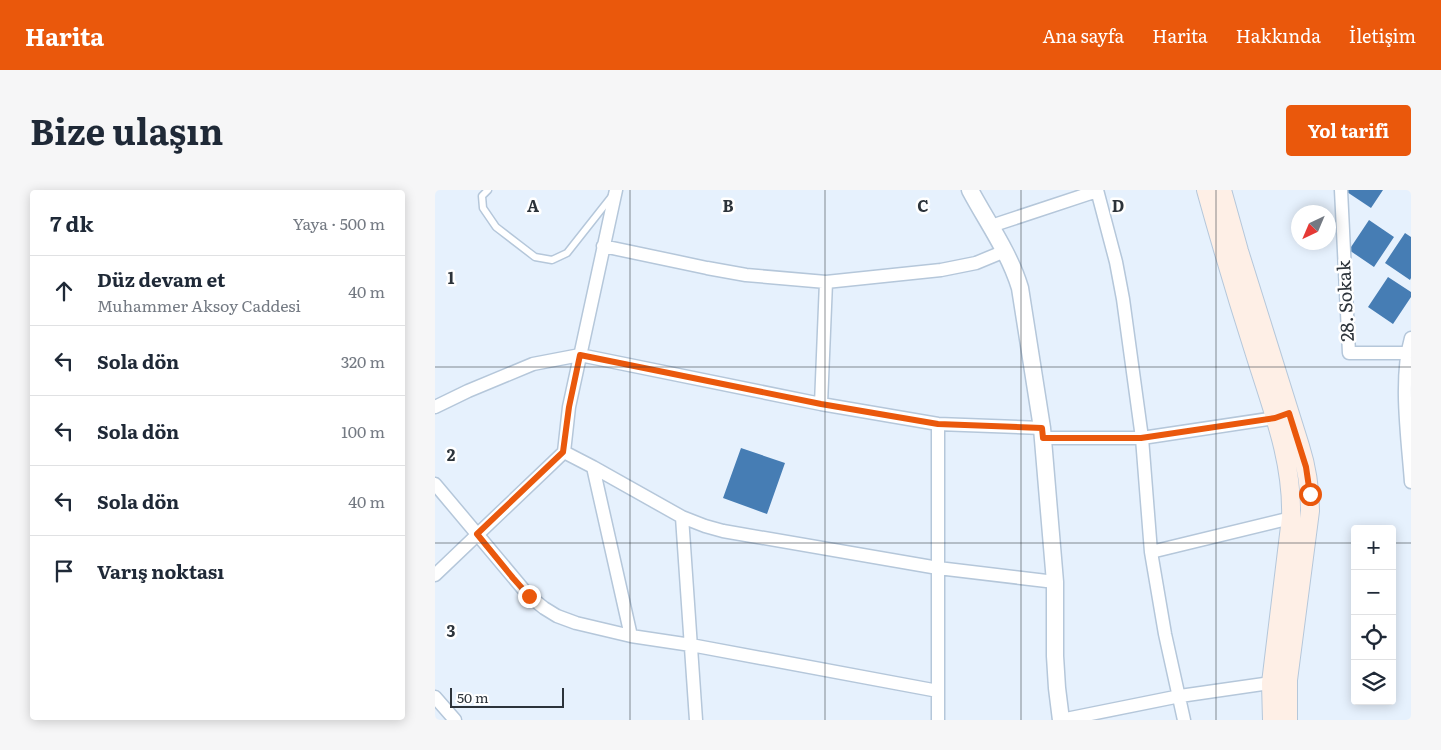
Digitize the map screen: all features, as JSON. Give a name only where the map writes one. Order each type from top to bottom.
[{"type":"main road","points":[[1206,190],[1231,279],[1282,415],[1306,467],[1310,494],[1310,511],[1272,720]]},
{"type":"main road","points":[[1222,190],[1282,415],[1292,500],[1279,681],[1288,720]]},
{"type":"street","points":[[435,575],[563,452],[569,407],[616,190]]},
{"type":"street","points":[[970,190],[1005,251],[1015,271],[1020,288],[1042,433],[1055,582],[1055,656],[1061,720],[1179,696],[1279,681]]},
{"type":"street","name":"28. Sokak","points":[[1341,190],[1349,353],[1407,353]]},
{"type":"street","points":[[991,226],[1097,191],[1123,298],[1141,438],[1151,552],[1165,634],[1184,720]]},
{"type":"street","points":[[603,246],[707,268],[826,282],[941,270],[976,263],[1005,251]]},
{"type":"street","points":[[821,404],[826,282]]},
{"type":"street","points":[[1411,338],[1407,353],[1406,403],[1411,482]]},
{"type":"street","points":[[435,407],[467,391],[533,364],[580,355],[821,404],[938,424],[1042,433],[1141,438],[1282,415]]},
{"type":"street","points":[[938,424],[938,720]]},
{"type":"street","points":[[563,452],[682,517],[723,531],[938,568],[1055,582]]},
{"type":"street","points":[[593,467],[631,636]]},
{"type":"street","points":[[435,484],[529,596],[557,616],[576,623],[631,636],[691,645],[938,692]]},
{"type":"street","points":[[682,517],[696,720]]},
{"type":"street","points":[[1151,552],[1291,518]]},
{"type":"street","points":[[435,697],[455,720]]},
{"type":"lane","points":[[488,190],[482,196],[483,208],[496,227],[535,256],[553,260],[567,253],[616,190]]},
{"type":"building","points":[[1344,190],[1383,190],[1371,208]]},
{"type":"building","points":[[1369,220],[1394,237],[1374,267],[1349,250]]},
{"type":"building","points":[[1405,233],[1411,237],[1410,280],[1385,263]]},
{"type":"building","points":[[1388,277],[1411,292],[1411,297],[1393,324],[1368,307]]},
{"type":"building","points":[[741,448],[785,463],[767,514],[723,498]]},
{"type":"route","points":[[529,596],[477,534],[563,452],[569,407],[580,355],[821,404],[938,424],[1042,428],[1043,438],[1141,438],[1275,418],[1289,413],[1306,467],[1310,494]]}]
